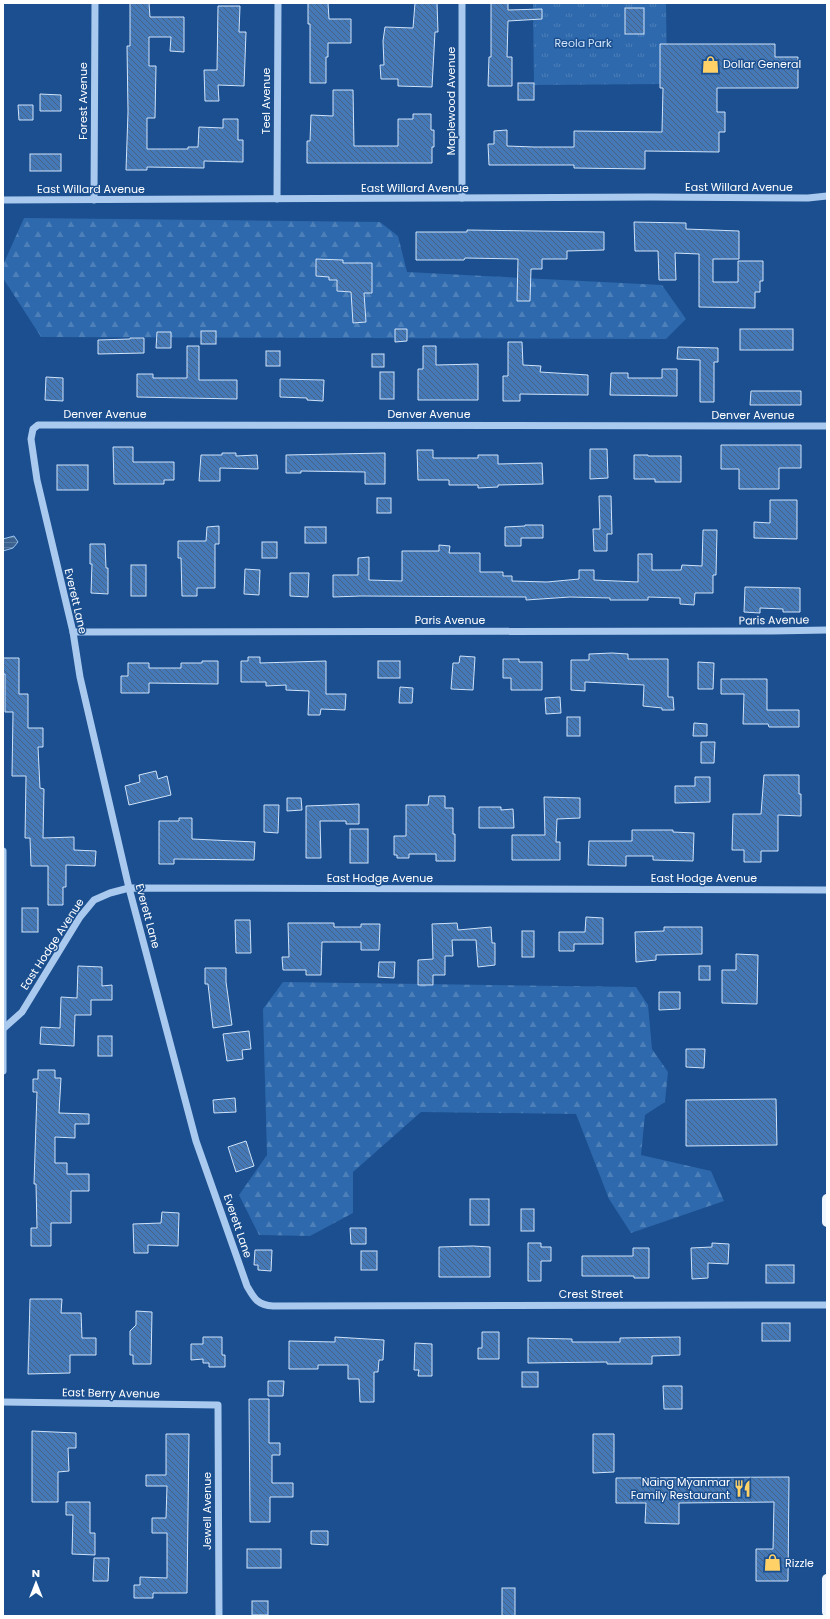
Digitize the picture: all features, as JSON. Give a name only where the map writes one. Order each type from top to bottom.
[{"type":"main road","points":[[827,1199],[827,1222]]},
{"type":"main road","points":[[827,1579],[827,1612]]},
{"type":"street","name":"Forest Avenue","points":[[94,200],[95,3]]},
{"type":"street","name":"Teel Avenue","points":[[277,200],[278,3]]},
{"type":"street","name":"Maplewood Avenue","points":[[462,3],[462,198]]},
{"type":"street","name":"East Willard Avenue","points":[[3,200],[277,200],[651,197],[808,198],[827,196]]},
{"type":"street","name":"Denver Avenue","points":[[33,429],[38,425],[827,426]]},
{"type":"street","name":"Everett Lane","points":[[33,429],[32,439],[37,480],[73,632],[80,677],[129,888],[196,1141],[247,1286],[255,1300],[266,1306],[356,1306]]},
{"type":"street","name":"Paris Avenue","points":[[73,632],[827,630]]},
{"type":"street","points":[[3,851],[3,1071]]},
{"type":"street","name":"East Hodge Avenue","points":[[3,1029],[22,1012],[80,917],[94,900],[110,893],[129,888],[827,890]]},
{"type":"street","name":"Crest Street","points":[[356,1306],[827,1305]]},
{"type":"street","name":"East Berry Avenue","points":[[3,1402],[218,1406]]},
{"type":"street","name":"Jewell Avenue","points":[[218,1406],[219,1616]]},
{"type":"green space","name":"Reola Park","points":[[533,3],[666,3],[667,84],[534,85]]},
{"type":"green space","points":[[24,218],[380,222],[398,236],[407,272],[662,285],[686,319],[666,339],[41,337],[3,278],[3,265]]},
{"type":"green space","points":[[283,982],[636,987],[648,1005],[652,1049],[668,1072],[665,1102],[645,1115],[641,1155],[711,1171],[724,1201],[631,1233],[609,1199],[576,1114],[421,1112],[353,1172],[353,1213],[310,1236],[259,1235],[239,1195],[267,1155],[263,1009]]},
{"type":"shaded area","points":[[14,536],[18,542],[13,548],[3,551],[3,539]]},
{"type":"building","points":[[130,3],[149,3],[150,17],[184,17],[184,52],[170,51],[171,37],[149,37],[149,66],[156,66],[155,118],[147,118],[147,149],[188,149],[188,147],[198,147],[199,127],[223,128],[223,119],[238,119],[238,140],[243,140],[243,162],[204,161],[204,168],[147,167],[147,170],[126,170],[128,112],[127,46],[130,46]]},
{"type":"building","points":[[308,3],[328,3],[329,19],[351,19],[351,43],[328,43],[328,57],[326,57],[326,83],[310,83],[310,24],[308,24]]},
{"type":"building","points":[[415,3],[437,3],[438,32],[435,32],[432,87],[398,86],[398,79],[381,79],[380,65],[384,65],[383,41],[385,27],[413,28]]},
{"type":"building","points":[[491,3],[508,3],[508,10],[542,9],[542,19],[508,21],[507,57],[512,57],[512,86],[488,86],[489,57],[491,57]]},
{"type":"building","points":[[218,6],[240,6],[239,32],[246,32],[244,86],[218,85],[219,101],[205,101],[204,70],[217,70]]},
{"type":"building","points":[[625,8],[644,8],[644,34],[625,34]]},
{"type":"building","points":[[660,44],[775,44],[775,57],[798,57],[798,88],[717,88],[717,112],[725,112],[725,132],[719,132],[719,152],[645,151],[645,169],[574,168],[574,165],[489,165],[488,144],[494,144],[494,131],[507,130],[507,146],[534,147],[574,147],[574,131],[662,132],[663,88],[660,88]]},
{"type":"building","points":[[518,83],[534,83],[534,100],[518,100]]},
{"type":"building","points":[[333,90],[353,90],[354,146],[398,146],[398,119],[413,119],[413,114],[431,114],[431,130],[434,130],[432,163],[307,163],[307,141],[310,141],[311,115],[333,116]]},
{"type":"building","points":[[40,94],[61,95],[61,111],[40,111]]},
{"type":"building","points":[[18,105],[33,105],[33,120],[19,120]]},
{"type":"building","points":[[30,154],[61,154],[61,171],[30,171]]},
{"type":"building","points":[[634,222],[686,223],[686,229],[739,231],[739,259],[713,259],[713,282],[738,282],[738,261],[763,261],[763,281],[760,281],[760,292],[755,292],[755,308],[699,307],[699,254],[675,253],[676,280],[659,280],[658,251],[635,251]]},
{"type":"building","points":[[467,230],[604,232],[604,250],[567,251],[567,259],[542,259],[542,269],[531,269],[530,301],[517,301],[518,259],[465,258],[464,260],[416,260],[416,232],[467,232]]},
{"type":"building","points":[[316,259],[343,260],[343,263],[372,263],[372,293],[364,293],[366,322],[353,323],[351,292],[337,291],[337,280],[329,280],[329,277],[316,276]]},
{"type":"building","points":[[395,329],[407,329],[407,341],[395,342]]},
{"type":"building","points":[[740,329],[793,329],[793,350],[740,350]]},
{"type":"building","points":[[201,331],[216,331],[216,344],[201,344]]},
{"type":"building","points":[[157,332],[171,332],[171,348],[156,348]]},
{"type":"building","points":[[144,338],[144,353],[98,354],[98,340]]},
{"type":"building","points":[[508,342],[522,342],[523,365],[541,366],[540,372],[588,375],[588,395],[520,394],[520,401],[503,401],[503,376],[508,376]]},
{"type":"building","points":[[187,346],[199,346],[199,380],[237,380],[237,399],[137,397],[137,374],[153,374],[153,378],[187,378]]},
{"type":"building","points":[[423,346],[436,346],[436,365],[478,364],[478,400],[418,400],[418,369],[423,369]]},
{"type":"building","points":[[678,347],[718,348],[718,362],[714,362],[714,402],[700,402],[700,360],[677,359]]},
{"type":"building","points":[[266,351],[280,351],[280,366],[266,366]]},
{"type":"building","points":[[372,354],[384,354],[384,367],[372,367]]},
{"type":"building","points":[[662,369],[677,369],[677,396],[610,395],[611,373],[628,373],[628,378],[662,378]]},
{"type":"building","points":[[380,372],[394,372],[394,399],[380,399]]},
{"type":"building","points":[[46,377],[63,378],[63,401],[45,400]]},
{"type":"building","points":[[280,379],[324,380],[323,401],[307,400],[307,398],[280,397]]},
{"type":"building","points":[[751,391],[801,391],[801,405],[750,405]]},
{"type":"building","points":[[721,445],[801,445],[801,468],[779,468],[779,489],[739,489],[739,469],[721,469]]},
{"type":"building","points":[[113,447],[133,447],[133,462],[174,462],[174,480],[164,480],[164,484],[114,484]]},
{"type":"building","points":[[590,449],[607,449],[608,478],[590,479]]},
{"type":"building","points":[[417,450],[433,450],[433,458],[478,458],[478,455],[498,455],[498,464],[542,463],[543,484],[498,485],[498,487],[478,488],[478,485],[449,485],[449,480],[418,480]]},
{"type":"building","points":[[222,453],[236,453],[236,456],[257,455],[258,469],[220,468],[220,481],[199,481],[201,455],[222,455]]},
{"type":"building","points":[[385,453],[385,484],[365,484],[365,472],[301,471],[301,473],[286,473],[286,455]]},
{"type":"building","points":[[634,455],[681,456],[681,482],[655,482],[655,479],[634,479]]},
{"type":"building","points":[[57,465],[88,465],[88,490],[57,490]]},
{"type":"building","points":[[599,496],[611,496],[612,534],[607,534],[607,551],[594,551],[593,529],[600,529]]},
{"type":"building","points":[[377,498],[391,498],[391,513],[377,513]]},
{"type":"building","points":[[770,500],[797,500],[797,539],[754,538],[754,522],[770,523]]},
{"type":"building","points":[[543,525],[543,538],[521,538],[521,546],[505,546],[505,527]]},
{"type":"building","points":[[219,526],[219,544],[215,544],[215,588],[197,588],[197,596],[182,596],[181,558],[178,558],[178,541],[206,541],[207,527]]},
{"type":"building","points":[[305,527],[326,527],[326,543],[305,543]]},
{"type":"building","points":[[703,530],[717,530],[716,575],[713,575],[713,593],[695,593],[694,605],[680,604],[680,598],[648,597],[648,600],[610,600],[610,598],[570,597],[526,600],[526,597],[333,597],[333,575],[358,575],[358,558],[369,557],[369,580],[402,581],[402,551],[439,551],[439,545],[450,546],[449,553],[480,553],[480,572],[503,572],[503,576],[512,576],[512,581],[547,582],[579,579],[579,570],[594,570],[594,580],[638,582],[638,554],[652,554],[652,570],[681,570],[682,565],[702,566]]},
{"type":"building","points":[[262,542],[277,542],[277,558],[262,558]]},
{"type":"building","points":[[90,544],[105,544],[106,568],[108,568],[108,594],[91,593],[92,564],[90,564]]},
{"type":"building","points":[[131,565],[146,565],[146,596],[131,596]]},
{"type":"building","points":[[245,569],[260,570],[259,595],[244,594]]},
{"type":"building","points":[[290,573],[309,573],[308,597],[290,596]]},
{"type":"building","points":[[745,587],[800,588],[800,612],[783,612],[783,609],[760,608],[760,613],[744,612]]},
{"type":"building","points":[[589,654],[628,654],[628,659],[668,659],[668,697],[673,697],[674,710],[662,710],[662,708],[643,706],[644,685],[585,682],[585,691],[571,690],[571,660],[589,660]]},
{"type":"building","points":[[460,656],[475,657],[473,690],[451,689],[453,663],[459,663]]},
{"type":"building","points":[[248,657],[260,657],[260,663],[326,661],[326,694],[346,694],[345,710],[321,709],[320,715],[308,715],[309,691],[286,690],[286,685],[266,686],[266,682],[241,682],[241,661],[248,661]]},
{"type":"building","points":[[3,658],[19,658],[19,694],[28,694],[28,728],[43,728],[43,747],[38,747],[40,788],[44,789],[43,838],[74,837],[74,850],[96,851],[95,866],[66,865],[66,887],[63,887],[63,905],[48,905],[48,866],[31,866],[30,838],[25,838],[26,776],[12,776],[13,712],[5,712],[5,674],[3,674]]},
{"type":"building","points":[[503,659],[519,659],[519,662],[542,662],[542,690],[511,690],[511,678],[503,678]]},
{"type":"building","points":[[202,661],[218,661],[218,684],[149,683],[149,693],[121,693],[121,676],[128,676],[128,663],[149,663],[149,668],[181,668],[181,663],[202,663]]},
{"type":"building","points":[[378,661],[400,661],[400,678],[378,678]]},
{"type":"building","points":[[698,662],[714,663],[713,689],[698,689]]},
{"type":"building","points":[[721,679],[767,679],[767,710],[799,710],[799,727],[769,727],[768,724],[743,724],[744,694],[721,694]]},
{"type":"building","points":[[400,687],[413,688],[412,703],[399,703]]},
{"type":"building","points":[[560,697],[561,713],[546,714],[545,698]]},
{"type":"building","points":[[567,717],[580,717],[580,736],[567,736]]},
{"type":"building","points":[[694,723],[707,724],[707,736],[693,736]]},
{"type":"building","points":[[701,742],[715,742],[714,763],[701,763]]},
{"type":"building","points":[[156,771],[158,779],[167,776],[171,795],[129,805],[125,786],[140,782],[139,775]]},
{"type":"building","points":[[764,775],[799,775],[801,816],[778,815],[778,851],[761,851],[761,862],[744,862],[744,850],[732,850],[733,814],[761,814]]},
{"type":"building","points":[[695,777],[710,777],[710,802],[675,803],[675,786],[695,786]]},
{"type":"building","points":[[429,796],[445,796],[445,808],[453,808],[455,861],[436,861],[436,854],[409,854],[409,858],[397,858],[397,855],[394,855],[394,836],[406,836],[406,805],[428,805]]},
{"type":"building","points":[[544,797],[580,798],[580,818],[557,819],[556,842],[560,842],[560,860],[512,860],[512,835],[545,835]]},
{"type":"building","points":[[287,798],[301,798],[302,810],[287,811]]},
{"type":"building","points":[[359,804],[359,824],[346,824],[346,821],[320,821],[321,858],[306,858],[306,806]]},
{"type":"building","points":[[264,805],[279,805],[278,833],[264,832]]},
{"type":"building","points":[[479,807],[501,807],[501,810],[513,809],[514,828],[479,828]]},
{"type":"building","points":[[179,818],[192,818],[192,839],[255,842],[254,860],[174,859],[174,864],[159,864],[159,821],[179,821]]},
{"type":"building","points":[[350,829],[368,829],[368,863],[350,863]]},
{"type":"building","points":[[632,830],[673,830],[673,832],[694,833],[693,861],[653,860],[653,856],[626,856],[626,866],[588,865],[589,841],[632,841]]},
{"type":"building","points":[[22,908],[38,908],[38,932],[22,932]]},
{"type":"building","points":[[586,917],[603,918],[603,944],[574,944],[574,951],[559,951],[559,932],[585,932]]},
{"type":"building","points":[[235,920],[250,920],[251,953],[236,953]]},
{"type":"building","points":[[288,923],[334,923],[334,927],[361,927],[361,924],[380,924],[379,950],[361,950],[361,942],[322,942],[321,975],[306,975],[306,970],[283,970],[282,957],[289,957]]},
{"type":"building","points":[[457,923],[458,930],[491,927],[492,943],[495,943],[495,965],[478,967],[476,940],[452,940],[453,956],[445,956],[445,975],[433,975],[433,985],[418,985],[418,960],[433,959],[432,924]]},
{"type":"building","points":[[664,927],[702,927],[702,954],[656,955],[656,960],[636,962],[635,932],[664,931]]},
{"type":"building","points":[[522,931],[534,931],[534,957],[522,957]]},
{"type":"building","points":[[736,954],[758,955],[757,1004],[722,1003],[722,970],[736,970]]},
{"type":"building","points":[[379,962],[395,962],[394,978],[378,977]]},
{"type":"building","points":[[78,966],[102,967],[102,986],[112,985],[112,1000],[91,1000],[91,1015],[75,1015],[74,1046],[40,1044],[41,1027],[60,1028],[61,997],[77,998]]},
{"type":"building","points":[[699,966],[710,966],[710,980],[699,980]]},
{"type":"building","points":[[205,968],[226,968],[226,982],[232,1025],[213,1028],[208,984],[205,984]]},
{"type":"building","points":[[659,992],[680,992],[680,1009],[659,1010]]},
{"type":"building","points":[[249,1031],[251,1049],[242,1050],[243,1059],[227,1061],[223,1034]]},
{"type":"building","points":[[98,1036],[112,1036],[112,1056],[98,1056]]},
{"type":"building","points":[[686,1049],[705,1049],[704,1068],[686,1067]]},
{"type":"building","points":[[38,1070],[55,1070],[55,1078],[61,1078],[59,1113],[89,1114],[89,1124],[75,1124],[75,1138],[55,1137],[55,1163],[67,1163],[67,1174],[89,1174],[89,1191],[71,1191],[71,1223],[51,1223],[51,1246],[31,1246],[31,1228],[37,1228],[36,1184],[34,1184],[37,1092],[33,1092],[33,1079],[38,1079]]},
{"type":"building","points":[[235,1098],[236,1112],[214,1113],[213,1100]]},
{"type":"building","points":[[776,1099],[777,1145],[686,1146],[686,1100]]},
{"type":"building","points":[[246,1141],[254,1166],[236,1172],[228,1147]]},
{"type":"building","points":[[470,1199],[489,1199],[489,1225],[470,1225]]},
{"type":"building","points":[[521,1209],[534,1209],[534,1231],[521,1231]]},
{"type":"building","points":[[162,1212],[179,1213],[178,1246],[148,1245],[148,1253],[134,1253],[133,1224],[161,1223]]},
{"type":"building","points":[[350,1228],[366,1228],[366,1244],[351,1244]]},
{"type":"building","points":[[528,1243],[541,1243],[541,1247],[551,1247],[551,1261],[541,1261],[541,1281],[528,1281]]},
{"type":"building","points":[[712,1243],[729,1244],[728,1264],[708,1263],[708,1278],[692,1279],[691,1248],[712,1247]]},
{"type":"building","points":[[439,1247],[490,1247],[490,1277],[439,1277]]},
{"type":"building","points":[[633,1248],[649,1248],[649,1278],[634,1278],[634,1276],[582,1276],[582,1256],[633,1256]]},
{"type":"building","points":[[255,1250],[272,1250],[271,1271],[258,1270],[258,1265],[254,1265]]},
{"type":"building","points":[[361,1251],[377,1251],[377,1270],[361,1270]]},
{"type":"building","points":[[766,1265],[794,1265],[794,1283],[766,1283]]},
{"type":"building","points":[[30,1299],[62,1299],[61,1313],[81,1313],[82,1338],[96,1338],[96,1355],[70,1355],[70,1373],[28,1374]]},
{"type":"building","points":[[136,1311],[152,1312],[151,1364],[133,1364],[133,1355],[130,1355],[130,1331],[136,1325]]},
{"type":"building","points":[[762,1323],[790,1323],[790,1341],[762,1341]]},
{"type":"building","points":[[482,1332],[499,1332],[499,1359],[478,1359],[478,1348],[482,1348]]},
{"type":"building","points":[[203,1337],[222,1337],[222,1355],[225,1355],[225,1367],[209,1367],[209,1363],[203,1363],[203,1359],[191,1360],[191,1344],[203,1344]]},
{"type":"building","points":[[335,1337],[384,1340],[383,1360],[379,1360],[378,1372],[374,1372],[374,1402],[360,1402],[359,1379],[348,1379],[348,1365],[318,1365],[318,1369],[289,1369],[289,1341],[335,1342]]},
{"type":"building","points":[[680,1337],[680,1355],[652,1356],[652,1364],[607,1364],[607,1362],[528,1363],[528,1338],[572,1339],[572,1342],[620,1342],[620,1338]]},
{"type":"building","points":[[415,1343],[432,1344],[432,1376],[418,1376],[419,1370],[414,1370]]},
{"type":"building","points":[[522,1372],[538,1372],[538,1387],[522,1387]]},
{"type":"building","points":[[268,1381],[284,1381],[283,1396],[268,1396]]},
{"type":"building","points":[[663,1386],[682,1386],[682,1409],[664,1409]]},
{"type":"building","points":[[249,1399],[269,1399],[269,1443],[280,1443],[280,1455],[272,1455],[272,1483],[293,1483],[293,1497],[270,1497],[270,1522],[250,1522]]},
{"type":"building","points":[[32,1431],[76,1433],[76,1448],[68,1448],[69,1471],[58,1472],[58,1502],[32,1502]]},
{"type":"building","points":[[166,1434],[189,1434],[187,1593],[153,1593],[153,1598],[134,1598],[134,1585],[140,1585],[140,1577],[167,1578],[167,1533],[152,1533],[152,1518],[166,1518],[167,1486],[146,1486],[146,1475],[166,1475]]},
{"type":"building","points":[[593,1434],[614,1434],[614,1472],[593,1473]]},
{"type":"building","points":[[789,1477],[788,1581],[756,1581],[756,1549],[773,1549],[774,1502],[679,1503],[679,1524],[645,1523],[646,1503],[616,1503],[616,1478]]},
{"type":"building","points":[[66,1502],[90,1502],[90,1533],[95,1533],[95,1555],[72,1554],[73,1515],[66,1515]]},
{"type":"building","points":[[311,1531],[328,1531],[328,1545],[311,1544]]},
{"type":"building","points":[[247,1549],[281,1549],[281,1568],[247,1568]]},
{"type":"building","points":[[94,1558],[109,1558],[108,1581],[93,1581]]},
{"type":"building","points":[[502,1588],[515,1588],[515,1616],[502,1616]]},
{"type":"building","points":[[252,1601],[268,1601],[268,1615],[252,1615]]},
{"type":"place","name":"Dollar General","points":[[710,64]]},
{"type":"place","name":"Naing Myanmar Family Restaurant","points":[[743,1488]]},
{"type":"place","name":"Rizzle","points":[[772,1563]]}]
